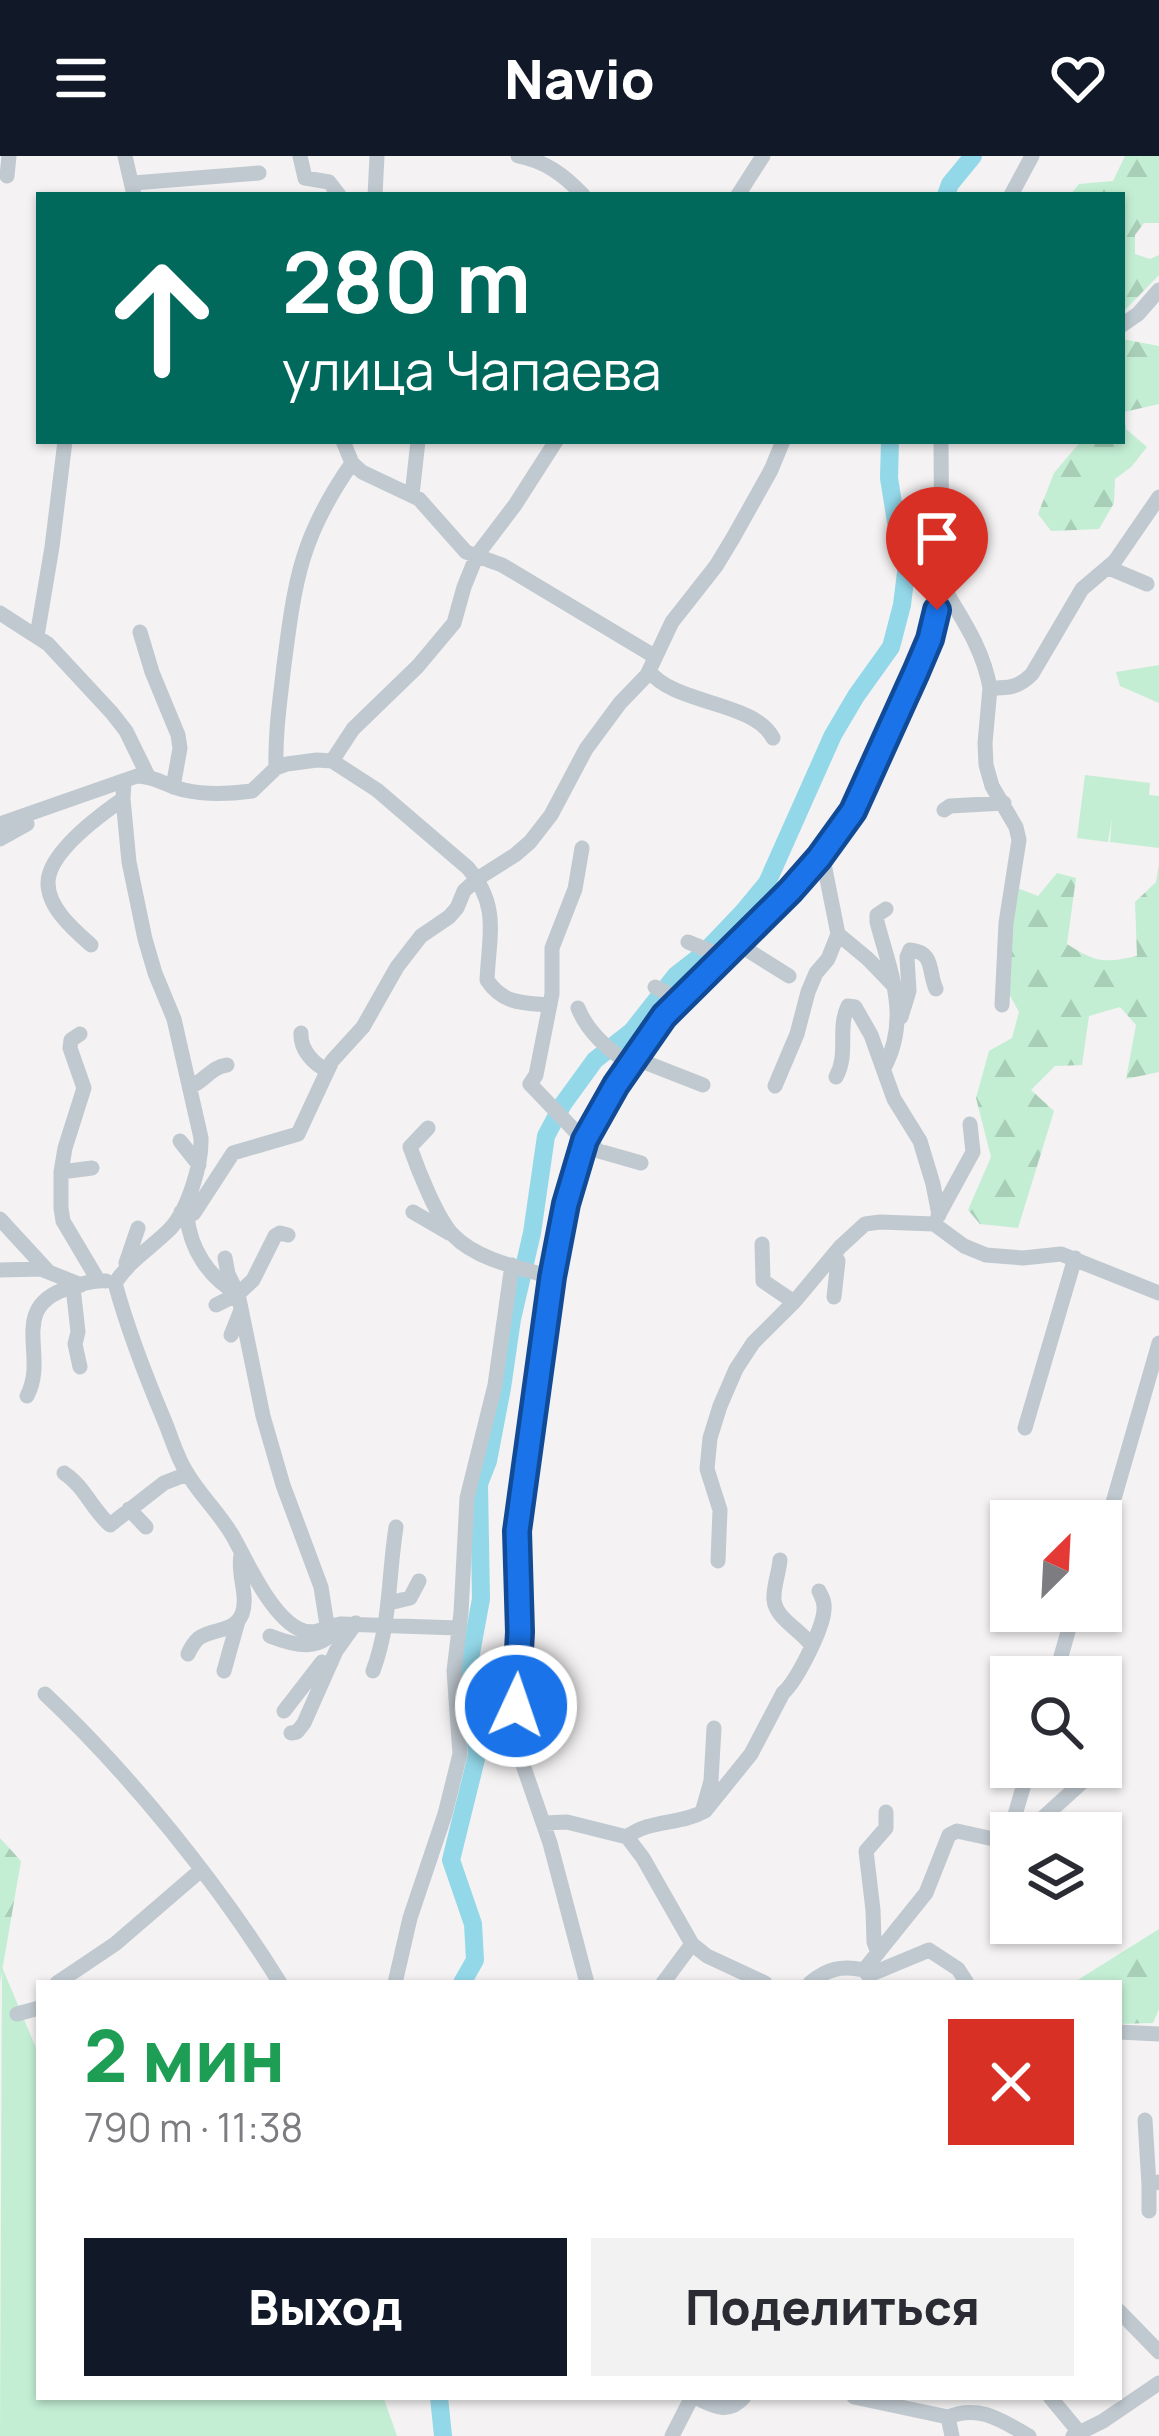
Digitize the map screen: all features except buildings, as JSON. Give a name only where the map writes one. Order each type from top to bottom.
[{"type":"street","points":[[7,176],[9,156]]},
{"type":"street","points":[[125,156],[134,189],[259,173]]},
{"type":"street","points":[[300,156],[304,178],[329,182],[337,192]]},
{"type":"street","points":[[377,156],[380,192]]},
{"type":"street","points":[[518,156],[546,160],[580,192]]},
{"type":"street","points":[[740,192],[763,156]]},
{"type":"street","points":[[1013,192],[1032,156]]},
{"type":"street","points":[[1125,323],[1159,290]]},
{"type":"street","points":[[38,636],[65,444]]},
{"type":"street","points":[[345,444],[352,463],[370,477],[419,499],[466,552],[502,565],[652,663]]},
{"type":"street","points":[[412,495],[418,444]]},
{"type":"street","points":[[332,761],[353,729],[454,623],[477,555],[554,444]]},
{"type":"street","points":[[184,1214],[194,1213],[233,1153],[298,1135],[327,1070],[363,1027],[421,936],[457,908],[464,891],[477,879],[530,842],[559,804],[586,748],[652,663],[672,622],[716,566],[782,444]]},
{"type":"street","points":[[586,1980],[544,1823],[523,1765],[516,1706],[517,1531],[566,1204],[585,1140],[664,1016],[668,994],[707,949],[738,944],[822,854],[853,811],[930,639],[942,585],[941,444]]},
{"type":"street","points":[[276,768],[276,716],[298,570],[312,530],[352,463]]},
{"type":"street","points":[[990,688],[1012,688],[1032,674],[1082,590],[1109,568],[1159,496]]},
{"type":"street","points":[[1109,568],[1140,581],[1159,570]]},
{"type":"street","points":[[942,585],[979,646],[990,688],[986,766],[1019,841],[1006,923],[1002,1005]]},
{"type":"street","points":[[0,613],[38,636],[112,713],[126,730],[148,776]]},
{"type":"street","points":[[140,632],[181,748],[173,787]]},
{"type":"street","points":[[652,663],[653,677],[681,694],[756,722],[771,731],[773,738]]},
{"type":"street","points":[[990,688],[1004,704]]},
{"type":"street","points":[[0,824],[148,776],[173,787],[219,794],[247,792],[276,768],[301,761],[332,761],[377,790],[468,868],[488,900],[487,980],[515,1003],[550,1006]]},
{"type":"street","points":[[27,1396],[36,1373],[31,1333],[40,1304],[52,1294],[92,1284],[126,1266],[172,1226],[184,1214],[202,1155],[200,1125],[174,1019],[151,959],[122,799],[124,781]]},
{"type":"street","points":[[91,945],[59,914],[48,883],[64,852],[122,799]]},
{"type":"street","points":[[944,810],[1004,803]]},
{"type":"street","points":[[0,839],[44,811]]},
{"type":"street","points":[[582,848],[574,890],[552,948],[550,1006],[530,1084],[599,1151],[641,1163]]},
{"type":"street","points":[[775,1086],[808,992],[838,934],[822,854]]},
{"type":"street","points":[[134,877],[148,900]]},
{"type":"street","points":[[884,1068],[896,1025],[897,989],[877,922],[877,915],[886,909]]},
{"type":"street","points":[[838,934],[897,989]]},
{"type":"street","points":[[738,944],[789,976]]},
{"type":"street","points":[[896,1025],[909,991],[910,950],[925,955],[931,963],[936,989]]},
{"type":"street","points":[[836,1077],[842,1067],[844,1012],[848,1006],[855,1007],[894,1099],[920,1141],[937,1220],[964,1246],[986,1256],[1060,1254],[1159,1293]]},
{"type":"street","points":[[578,1008],[607,1048],[703,1085]]},
{"type":"street","points":[[301,1033],[310,1058],[327,1070]]},
{"type":"street","points":[[80,1034],[71,1040],[70,1048],[84,1088],[61,1172],[63,1222],[92,1284],[131,1338],[187,1474],[293,1626],[311,1634],[341,1624],[458,1628]]},
{"type":"street","points":[[190,1087],[226,1065]]},
{"type":"street","points":[[937,1220],[973,1152],[970,1124]]},
{"type":"street","points":[[428,1128],[410,1147],[452,1234]]},
{"type":"street","points":[[180,1141],[199,1166]]},
{"type":"street","points":[[61,1172],[92,1168]]},
{"type":"street","points":[[413,1212],[474,1250],[552,1277]]},
{"type":"street","points":[[184,1214],[200,1258],[239,1302]]},
{"type":"street","points":[[0,1220],[50,1272]]},
{"type":"street","points":[[718,1561],[721,1510],[707,1469],[710,1438],[736,1369],[753,1343],[866,1224],[937,1220]]},
{"type":"street","points":[[126,1266],[138,1228]]},
{"type":"street","points":[[231,1335],[239,1302],[275,1236],[288,1234]]},
{"type":"street","points":[[762,1244],[763,1281],[794,1302]]},
{"type":"street","points":[[834,1254],[838,1261],[835,1298]]},
{"type":"street","points":[[225,1258],[283,1485],[321,1587],[341,1624],[341,1643],[304,1723],[291,1733]]},
{"type":"street","points":[[1025,1428],[1075,1258]]},
{"type":"street","points":[[396,1980],[460,1754],[454,1671],[467,1498],[495,1385],[514,1266]]},
{"type":"street","points":[[0,1270],[30,1268],[92,1284]]},
{"type":"street","points":[[80,1367],[75,1344],[92,1284]]},
{"type":"street","points":[[216,1305],[239,1302]]},
{"type":"street","points":[[1114,1500],[1159,1342]]},
{"type":"street","points":[[64,1473],[80,1485],[110,1525],[164,1483],[187,1474]]},
{"type":"street","points":[[129,1509],[146,1527]]},
{"type":"street","points":[[373,1671],[386,1625],[396,1527]]},
{"type":"street","points":[[224,1671],[244,1602],[241,1555]]},
{"type":"street","points":[[780,1560],[774,1602],[778,1613],[811,1646]]},
{"type":"street","points":[[388,1604],[410,1598],[418,1581]]},
{"type":"street","points":[[544,1823],[637,1826],[702,1812],[751,1754],[811,1646],[825,1613],[819,1591]]},
{"type":"street","points":[[188,1654],[197,1639],[238,1621]]},
{"type":"street","points":[[270,1636],[288,1643],[315,1644],[326,1641],[341,1624]]},
{"type":"street","points":[[284,1712],[341,1643]]},
{"type":"street","points":[[46,1694],[128,1778],[201,1870],[278,1980]]},
{"type":"street","points":[[702,1812],[711,1781],[714,1728]]},
{"type":"street","points":[[1050,1812],[1076,1788]]},
{"type":"street","points":[[878,1953],[866,1851],[886,1828],[886,1812]]},
{"type":"street","points":[[637,1826],[643,1858],[692,1944],[759,1980]]},
{"type":"street","points":[[868,1976],[878,1953],[926,1893],[950,1835],[957,1831],[990,1837]]},
{"type":"street","points":[[61,1980],[115,1944],[201,1870]]},
{"type":"street","points":[[665,1980],[692,1944]]},
{"type":"street","points":[[814,1980],[838,1968],[868,1976],[929,1950],[965,1980]]},
{"type":"street","points":[[17,2014],[36,2009]]},
{"type":"street","points":[[1122,2033],[1159,2034]]},
{"type":"street","points":[[1145,2120],[1154,2184],[1149,2211]]},
{"type":"street","points":[[1122,2314],[1159,2352]]},
{"type":"street","points":[[1052,2400],[1076,2434],[1159,2384]]},
{"type":"street","points":[[672,2436],[691,2400]]},
{"type":"street","points":[[700,2400],[729,2408],[741,2400]]},
{"type":"street","points":[[868,2400],[948,2417],[973,2404],[1030,2436]]},
{"type":"street","points":[[948,2417],[952,2436]]},
{"type":"green space","points":[[1125,156],[1159,156],[1159,223],[1144,223],[1135,235],[1135,254],[1150,259],[1159,255],[1159,275],[1125,310],[1125,192],[1072,192],[1079,184],[1113,181]]},
{"type":"green space","points":[[1125,340],[1159,346],[1159,404],[1125,412]]},
{"type":"green space","points":[[1125,420],[1126,429],[1147,447],[1115,479],[1114,503],[1099,529],[1051,531],[1038,514],[1054,473],[1078,444],[1125,444]]},
{"type":"green space","points":[[1159,665],[1159,703],[1120,686],[1116,672]]},
{"type":"green space","points":[[1085,775],[1150,783],[1149,795],[1159,796],[1159,848],[1110,842],[1112,818],[1108,842],[1077,838]]},
{"type":"green space","points":[[1159,864],[1159,1072],[1126,1079],[1136,1025],[1120,1007],[1089,1016],[1082,1065],[1055,1066],[1031,1090],[1054,1111],[1018,1228],[980,1224],[968,1210],[991,1157],[976,1098],[989,1051],[1012,1038],[1019,1012],[1002,981],[1012,886],[1038,896],[1057,873],[1076,878],[1067,944],[1093,958],[1116,960],[1137,956],[1135,902],[1156,882]]},
{"type":"green space","points":[[0,1838],[21,1861],[0,1983]]},
{"type":"green space","points":[[1159,1929],[1159,2009],[1153,2023],[1122,2024],[1122,1980],[1078,1980]]},
{"type":"green space","points":[[2,1967],[36,2048],[36,2400],[384,2400],[397,2436],[0,2436]]},
{"type":"waterway","points":[[947,192],[973,156]]},
{"type":"waterway","points":[[464,1980],[475,1960],[473,1924],[451,1860],[477,1755],[469,1664],[481,1599],[479,1484],[488,1461],[532,1233],[546,1136],[595,1060],[632,1031],[676,975],[703,954],[767,883],[833,735],[891,647],[907,564],[889,478],[890,444]]},
{"type":"waterway","points":[[439,2400],[443,2436]]},
{"type":"route","points":[[516,1706],[517,1531],[552,1277],[585,1140],[664,1016],[790,891],[853,811],[930,639],[937,610]]}]
